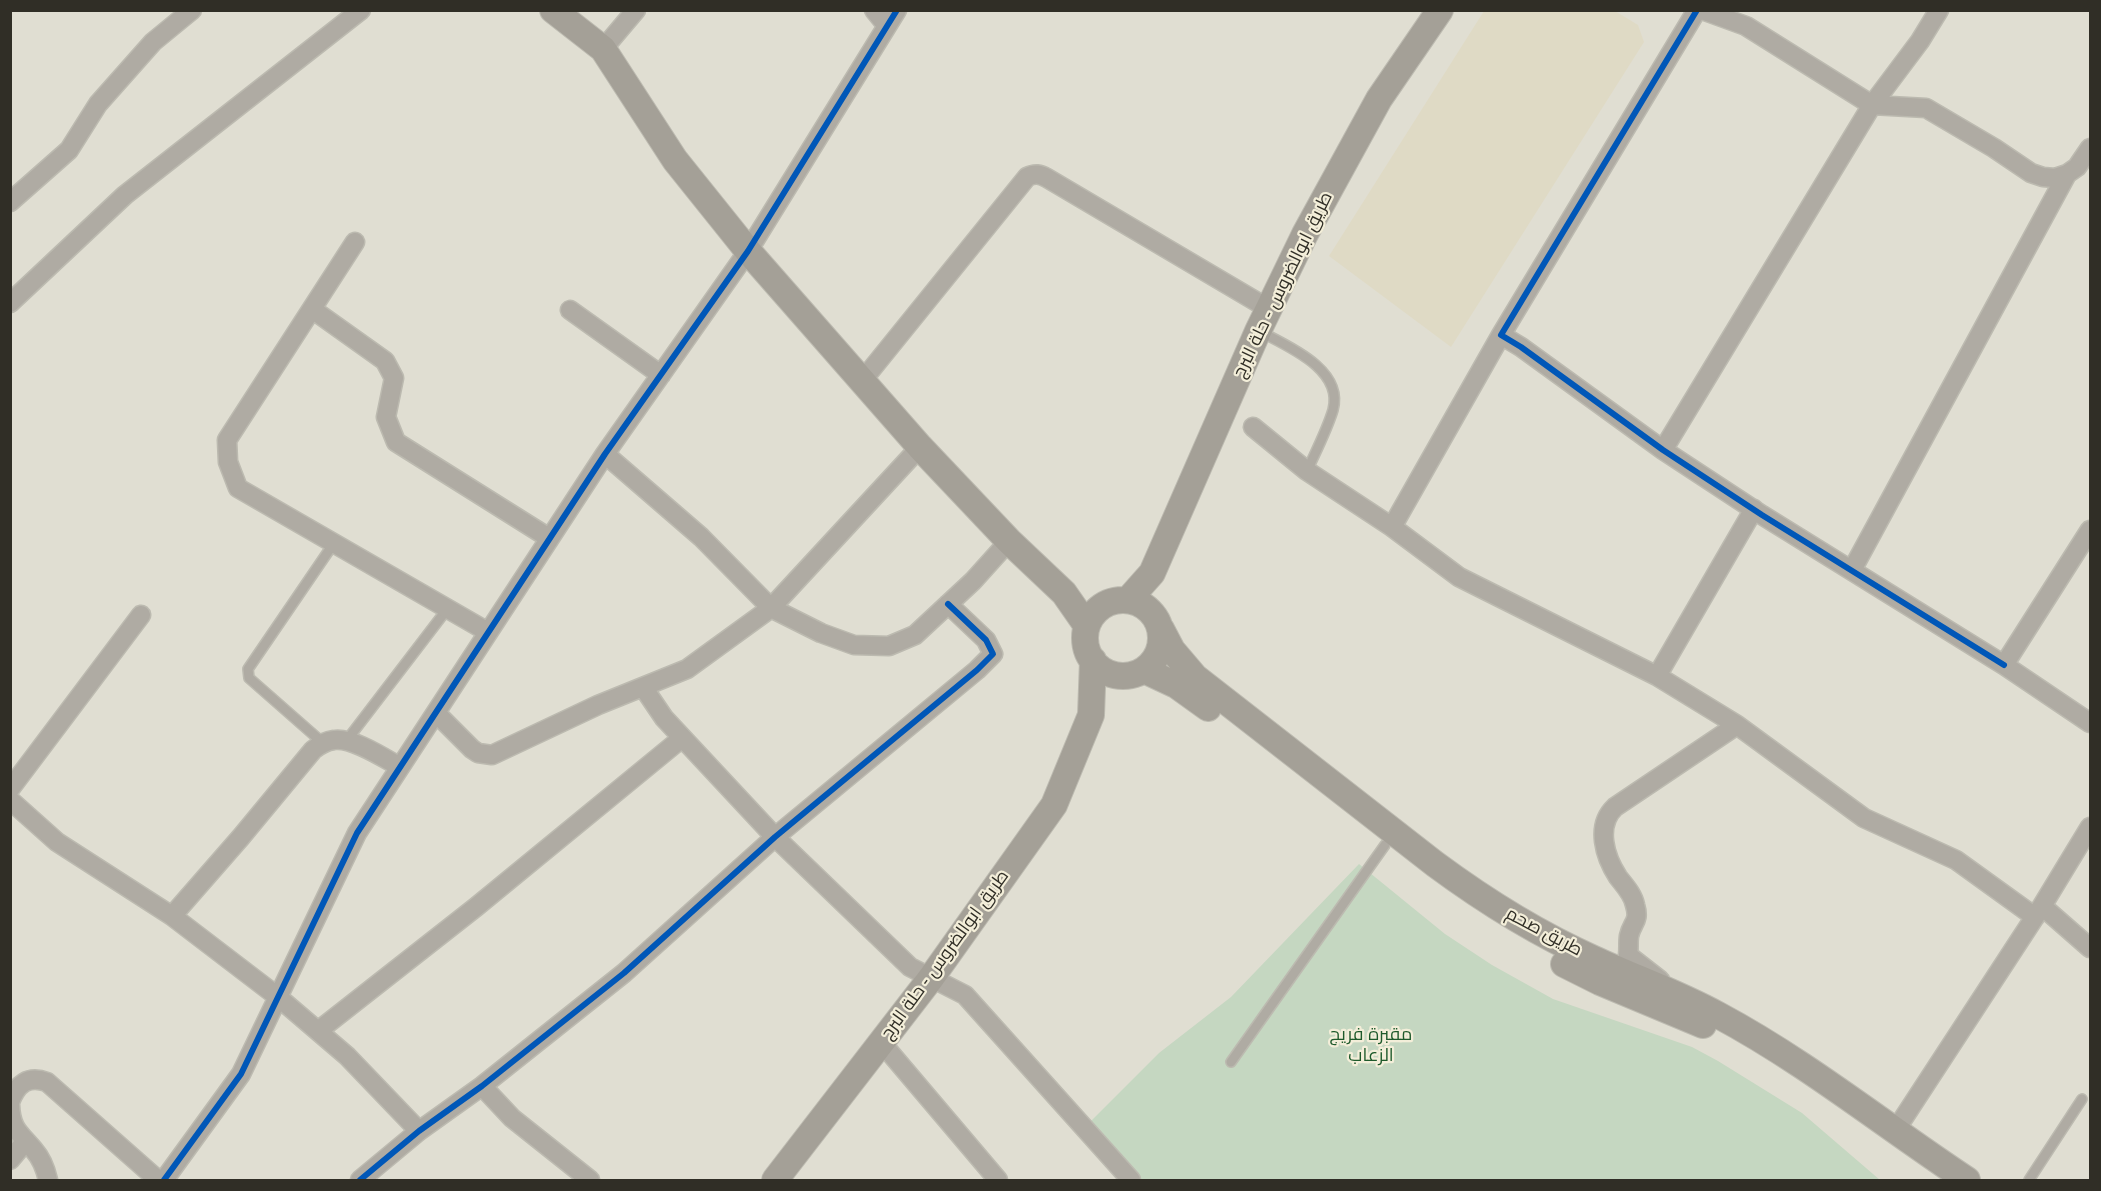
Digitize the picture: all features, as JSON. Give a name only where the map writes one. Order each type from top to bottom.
[{"type":"main road","points":[[553,10],[603,49],[675,160],[748,251],[920,447],[1009,541],[1064,593],[1087,626]]},
{"type":"main road","name":"طريق ابوالضروس - حلة البرج","points":[[1128,600],[1152,573],[1264,320],[1305,234],[1379,99],[1440,10]]},
{"type":"main road","name":"طريق ابوالضروس - حلة البرج","points":[[1152,573],[1158,622]]},
{"type":"main road","points":[[1064,593],[1102,605]]},
{"type":"main road","points":[[1115,600],[1128,600],[1143,604],[1158,622],[1161,644],[1156,659],[1134,673],[1112,674],[1101,669],[1087,650],[1085,638],[1087,626],[1093,614],[1102,605],[1115,600]]},
{"type":"main road","name":"طريق صحم","points":[[1158,622],[1172,650],[1195,677],[1453,877],[1495,906],[1559,942],[1718,1014],[1763,1040],[1967,1180]]},
{"type":"main road","name":"طريق ابوالضروس - حلة البرج","points":[[775,1180],[931,978],[1054,804],[1091,715],[1093,660]]},
{"type":"main road","name":"طريق ابوالضروس - حلة البرج","points":[[1091,715],[1134,673]]},
{"type":"main road","name":"طريق صحم","points":[[1134,673],[1188,692],[1432,883],[1511,935],[1590,977],[1706,1027],[1746,1049],[1941,1180]]},
{"type":"street","points":[[10,202],[69,150],[98,104],[153,42],[192,10]]},
{"type":"street","points":[[10,303],[125,195],[362,10]]},
{"type":"street","points":[[603,49],[636,10]]},
{"type":"street","points":[[164,1180],[241,1074],[357,833],[549,538],[748,251],[892,18],[874,10]]},
{"type":"street","points":[[1392,527],[1501,335],[1697,10]]},
{"type":"street","points":[[1702,10],[1746,26],[1872,105],[1926,108],[2031,173],[2055,178],[2067,174],[2077,167],[2091,147]]},
{"type":"street","points":[[1663,450],[1872,105],[1920,41],[1939,10]]},
{"type":"street","points":[[862,381],[1027,177],[1034,174],[1047,177],[1264,320]]},
{"type":"street","points":[[1852,570],[2067,174]]},
{"type":"street","points":[[355,242],[227,440],[228,462],[238,488],[488,632]]},
{"type":"street","points":[[312,309],[385,361],[394,378],[386,417],[396,442],[549,538]]},
{"type":"street","points":[[570,310],[661,375]]},
{"type":"street","points":[[1501,335],[1663,450],[2004,665],[2091,723]]},
{"type":"street","points":[[1253,427],[1307,471],[1392,527],[1459,577],[1657,676],[1737,725],[1864,818],[1956,860],[2091,948]]},
{"type":"street","points":[[436,713],[472,749],[478,753],[492,755],[598,705],[687,669],[771,608],[920,447]]},
{"type":"street","points":[[606,454],[701,537],[771,608],[821,633],[854,645],[889,646],[915,635],[973,581],[1009,541]]},
{"type":"street","points":[[1657,676],[1754,509]]},
{"type":"street","points":[[2004,665],[2091,530]]},
{"type":"street","points":[[360,1180],[419,1131],[482,1086],[624,973],[776,837],[977,670],[993,654],[986,640],[948,604]]},
{"type":"street","points":[[10,789],[141,615]]},
{"type":"street","points":[[643,687],[664,718],[776,837],[910,967],[964,995],[1131,1180]]},
{"type":"street","points":[[1683,998],[1628,955],[1629,935],[1637,919],[1635,903],[1614,870],[1607,853],[1604,843],[1605,827],[1615,807],[1737,725]]},
{"type":"street","points":[[318,1031],[476,907],[682,738]]},
{"type":"street","points":[[172,916],[313,750],[323,743],[335,739],[347,740],[400,767]]},
{"type":"street","points":[[10,800],[57,842],[172,916],[278,997],[347,1056],[419,1131]]},
{"type":"street","points":[[1895,1131],[2091,827]]},
{"type":"street","points":[[881,1042],[998,1180]]},
{"type":"street","points":[[48,1180],[35,1150],[16,1131],[12,1122],[13,1093],[27,1080],[37,1078],[47,1082],[158,1180]]},
{"type":"street","points":[[482,1086],[512,1118],[590,1180]]},
{"type":"street","points":[[10,1160],[26,1142]]},
{"type":"lane","points":[[1264,320],[1318,368],[1334,389],[1333,408],[1307,471]]},
{"type":"lane","points":[[323,743],[249,678],[248,669],[334,543]]},
{"type":"lane","points":[[347,740],[448,608]]},
{"type":"lane","points":[[1231,1062],[1385,845]]},
{"type":"lane","points":[[2029,1180],[2082,1099]]},
{"type":"shaded area","points":[[1484,11],[1615,11],[1638,25],[1644,42],[1451,347],[1329,256]]},
{"type":"green space","name":"مقبرة فريج الزعاب","points":[[1359,864],[1445,934],[1492,965],[1553,999],[1692,1047],[1718,1061],[1802,1113],[1880,1180],[1140,1180],[1089,1123],[1159,1053],[1231,997]]},
{"type":"cycle path","points":[[164,1180],[241,1074],[357,833],[605,454],[748,251],[897,10]]},
{"type":"cycle path","points":[[1697,10],[1501,335],[1663,450],[1762,515],[2004,665]]},
{"type":"cycle path","points":[[360,1180],[419,1131],[482,1086],[624,973],[775,837],[977,670],[993,654],[986,640],[948,604]]}]
